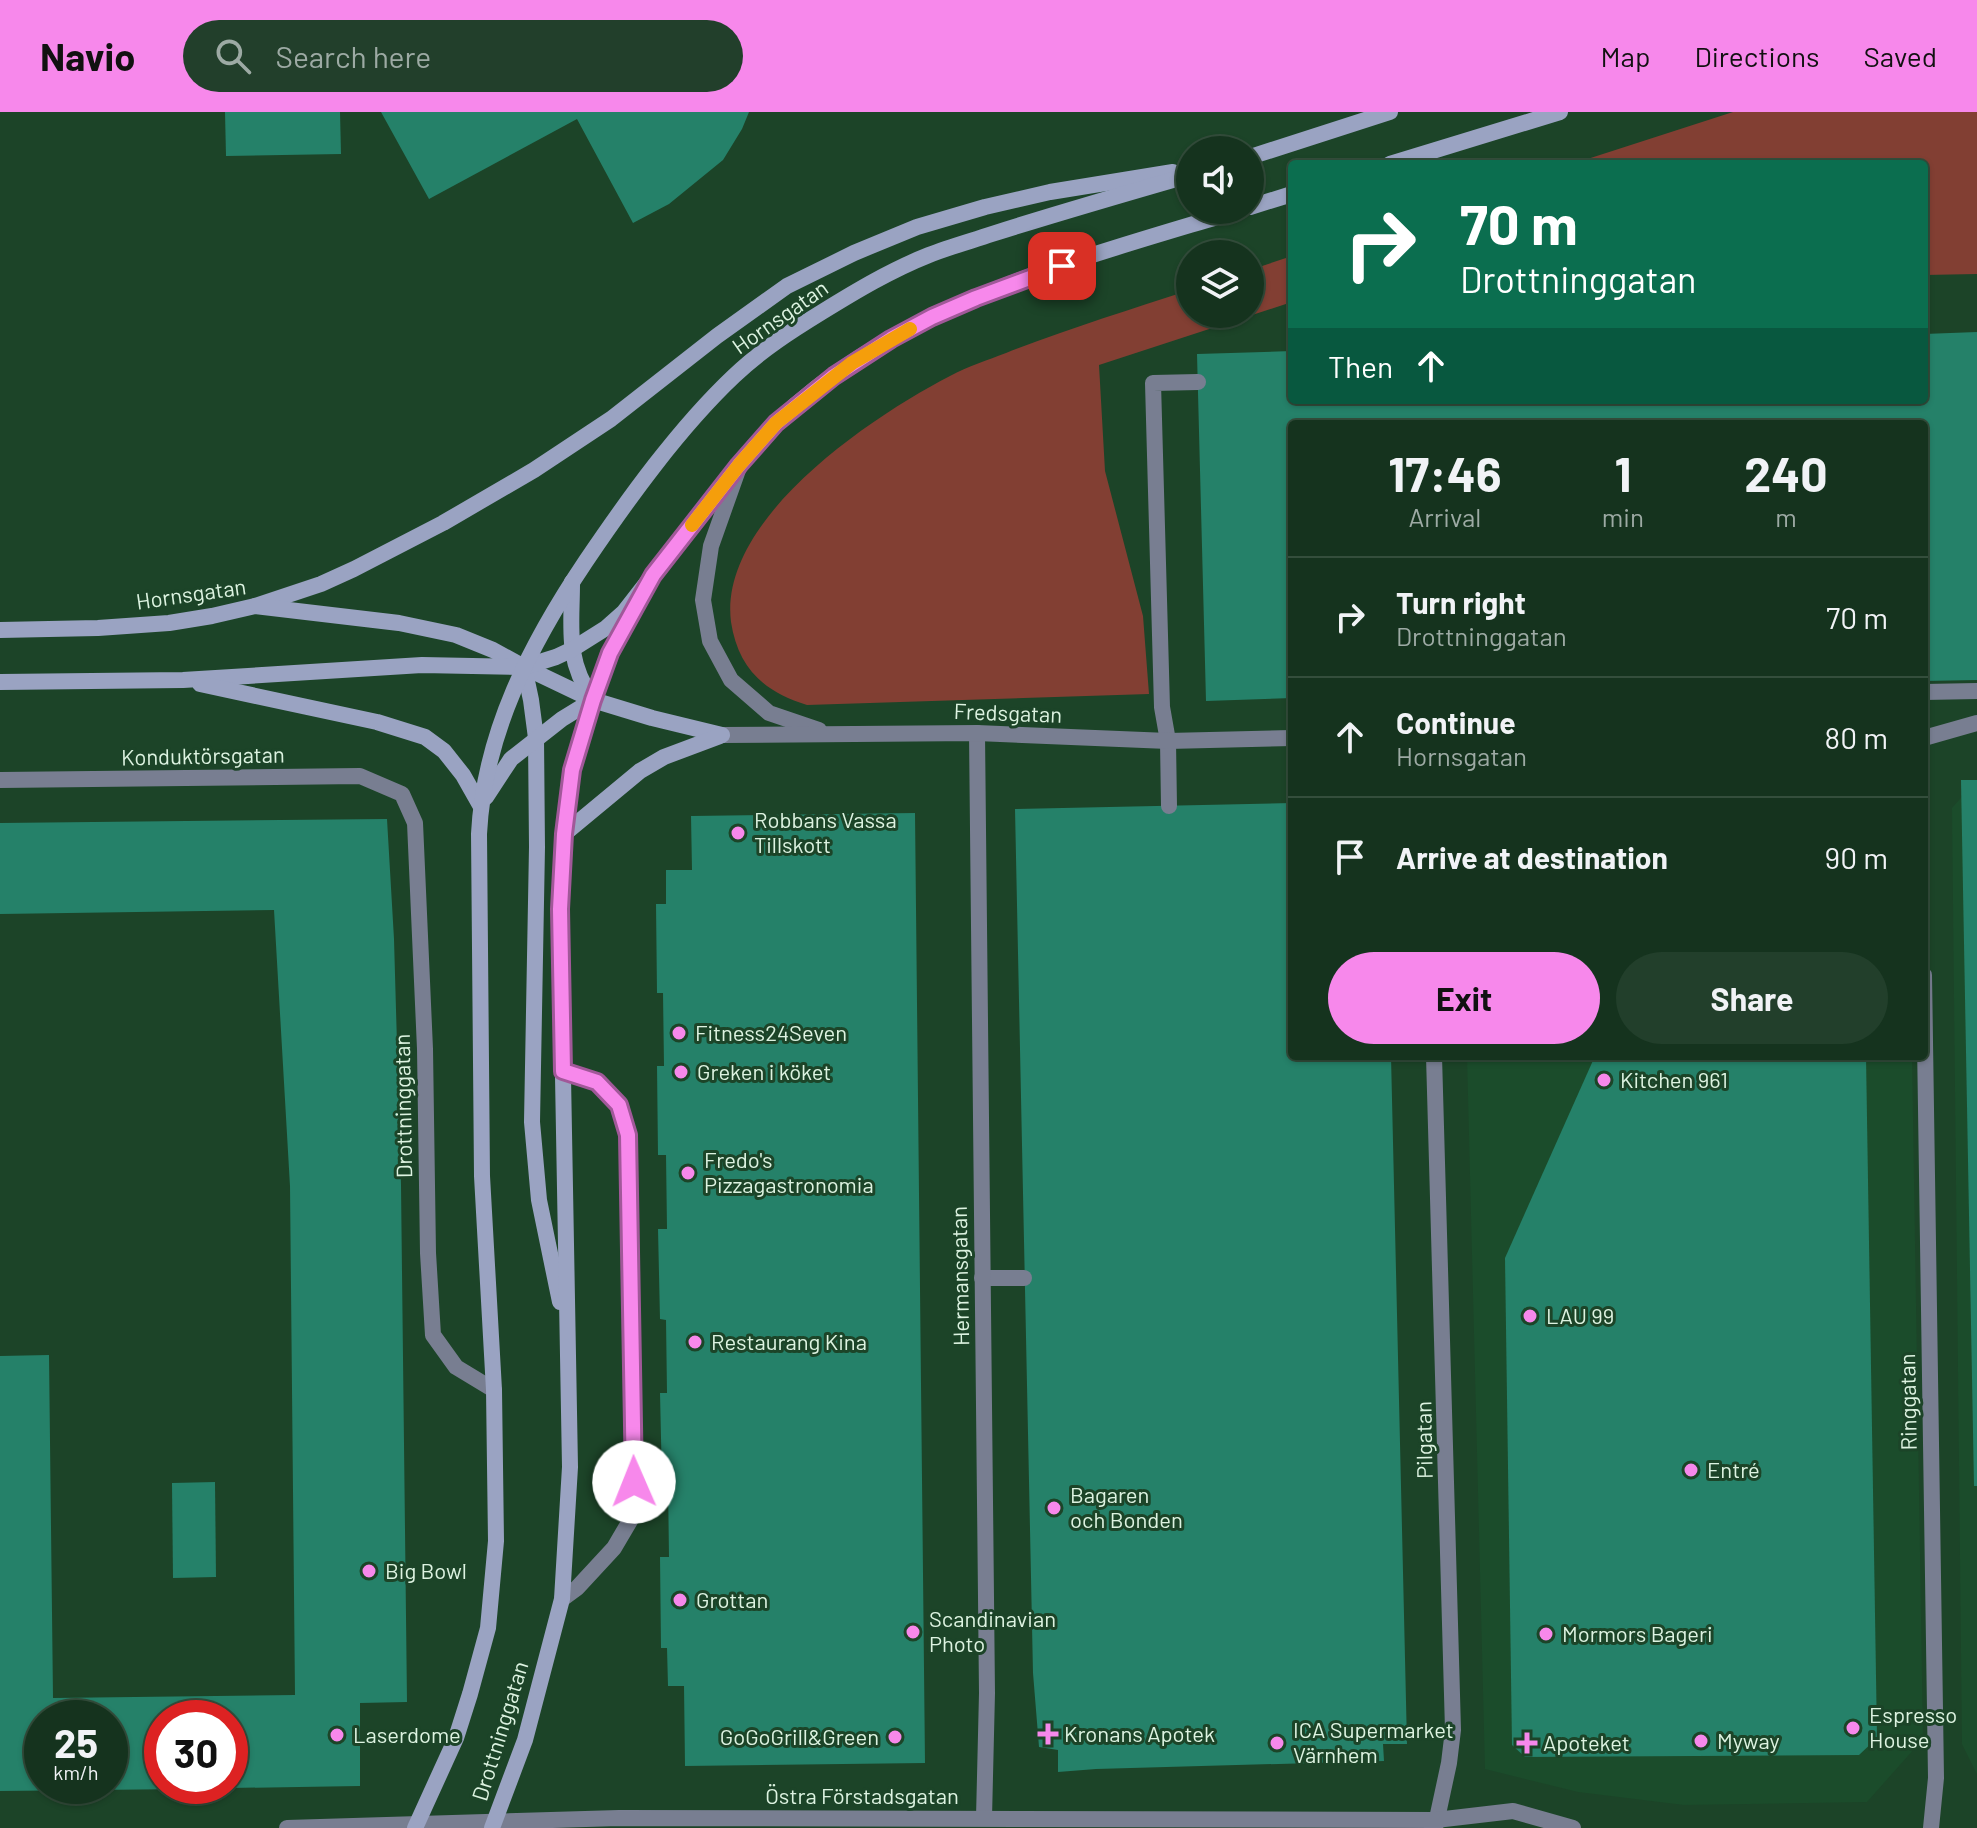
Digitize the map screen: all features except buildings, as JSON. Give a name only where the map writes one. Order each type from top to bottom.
[{"type":"main road","points":[[1264,152],[1390,112]]},
{"type":"main road","points":[[1403,160],[1560,112]]},
{"type":"main road","points":[[255,606],[321,584],[354,569],[443,523],[534,470],[611,419],[787,286],[854,253],[917,227],[985,207],[1149,175],[1176,174]]},
{"type":"main road","name":"Hornsgatan","points":[[480,805],[490,754],[524,667],[550,618],[572,582],[682,431],[734,375],[787,334],[865,286],[929,255],[1176,177]]},
{"type":"main road","points":[[1264,203],[1288,195]]},
{"type":"main road","points":[[0,682],[183,680],[422,665],[524,667],[556,657],[606,628],[624,612],[739,465],[776,423],[852,363],[932,317],[976,298],[1062,266],[1196,224]]},
{"type":"main road","name":"Drottninggatan","points":[[493,1825],[525,1740],[562,1599],[570,1467],[560,909],[564,834],[572,770],[610,653],[653,575]]},
{"type":"main road","points":[[572,582],[571,650],[582,684],[593,700]]},
{"type":"main road","name":"Hornsgatan","points":[[0,630],[169,623],[255,606],[399,623],[456,635],[524,667]]},
{"type":"main road","points":[[524,667],[593,700],[722,735]]},
{"type":"main road","points":[[524,667],[536,738],[532,1122],[539,1200],[567,1335]]},
{"type":"main road","points":[[183,680],[377,722],[425,737],[444,751],[463,775],[480,805],[511,759],[536,738],[593,700]]},
{"type":"main road","points":[[564,834],[640,771],[664,757],[722,735]]},
{"type":"main road","name":"Drottninggatan","points":[[416,1826],[456,1738],[488,1628],[496,1541],[494,1390],[482,1176],[480,805]]},
{"type":"street","points":[[1169,806],[1168,741],[1162,707],[1153,383],[1198,382]]},
{"type":"street","points":[[739,465],[711,546],[703,600],[710,641],[731,680],[769,713],[832,734]]},
{"type":"street","points":[[1928,692],[1977,691]]},
{"type":"street","points":[[1928,737],[1977,723]]},
{"type":"street","name":"Fredsgatan","points":[[722,735],[977,733],[1168,741],[1288,738]]},
{"type":"street","name":"Hermansgatan","points":[[977,733],[987,1693],[984,1818]]},
{"type":"street","name":"Konduktörsgatan","points":[[0,780],[360,776],[402,794]]},
{"type":"street","name":"Drottninggatan","points":[[402,794],[415,823],[433,1335],[456,1367],[494,1390]]},
{"type":"street","name":"Pilgatan","points":[[1434,1060],[1453,1730],[1436,1824]]},
{"type":"street","name":"Ringgatan","points":[[1925,1060],[1936,1778],[1931,1828]]},
{"type":"street","points":[[562,1599],[577,1588],[614,1548],[634,1514],[628,1135],[619,1105],[597,1082],[563,1071]]},
{"type":"street","points":[[982,1278],[1024,1278]]},
{"type":"street","name":"Östra Förstadsgatan","points":[[1436,1824],[1513,1811],[1573,1828]]},
{"type":"street","name":"Östra Förstadsgatan","points":[[287,1828],[493,1825],[619,1818],[984,1818],[1436,1824],[1462,1828]]},
{"type":"shaded area","points":[[1733,112],[1977,112],[1977,274],[1928,275],[1928,160],[1584,160]]},
{"type":"shaded area","points":[[1288,257],[1288,303],[1264,311],[1264,265]]},
{"type":"shaded area","points":[[1176,295],[1176,328],[1212,328],[1099,365],[1105,471],[1143,616],[1149,694],[807,705],[766,685],[740,653],[731,622],[733,584],[749,546],[774,510],[806,476],[843,445],[917,394],[964,369]]},
{"type":"shaded area","points":[[1977,780],[1977,1774],[1962,1744],[1952,808]]},
{"type":"shaded area","name":"Entré","points":[[1467,1060],[1912,1060],[1923,1739],[1867,1802],[1684,1805],[1578,1792],[1485,1769]]},
{"type":"slow traffic","points":[[692,525],[776,423],[852,363],[910,329]]},
{"type":"place","name":"Robbans Vassa Tillskott","points":[[738,833]]},
{"type":"place","name":"Fitness24Seven","points":[[679,1033]]},
{"type":"place","name":"Greken i köket","points":[[681,1072]]},
{"type":"place","name":"Kitchen 961","points":[[1604,1080]]},
{"type":"place","name":"Fredo's Pizzagastronomia","points":[[688,1173]]},
{"type":"place","name":"LAU 99","points":[[1530,1316]]},
{"type":"place","name":"Restaurang Kina","points":[[695,1342]]},
{"type":"place","name":"Entré","points":[[1691,1470]]},
{"type":"place","name":"Bagaren och Bonden","points":[[1054,1508]]},
{"type":"place","name":"Big Bowl","points":[[369,1571]]},
{"type":"place","name":"Grottan","points":[[680,1600]]},
{"type":"place","name":"Scandinavian Photo","points":[[913,1632]]},
{"type":"place","name":"Mormors Bageri","points":[[1546,1634]]},
{"type":"place","name":"Espresso House","points":[[1853,1728]]},
{"type":"place","name":"Kronans Apotek","points":[[1048,1734]]},
{"type":"place","name":"Laserdome","points":[[337,1735]]},
{"type":"place","name":"GoGoGrill&Green","points":[[895,1737]]},
{"type":"place","name":"Myway","points":[[1701,1741]]},
{"type":"place","name":"ICA Supermarket Värnhem","points":[[1277,1743]]},
{"type":"place","name":"Apoteket","points":[[1527,1743]]},
{"type":"route","points":[[634,1482],[628,1135],[619,1105],[597,1082],[563,1071],[560,909],[564,834],[572,770],[600,680],[610,653],[653,575],[776,423],[815,390],[891,339],[976,298],[1062,266]]}]
